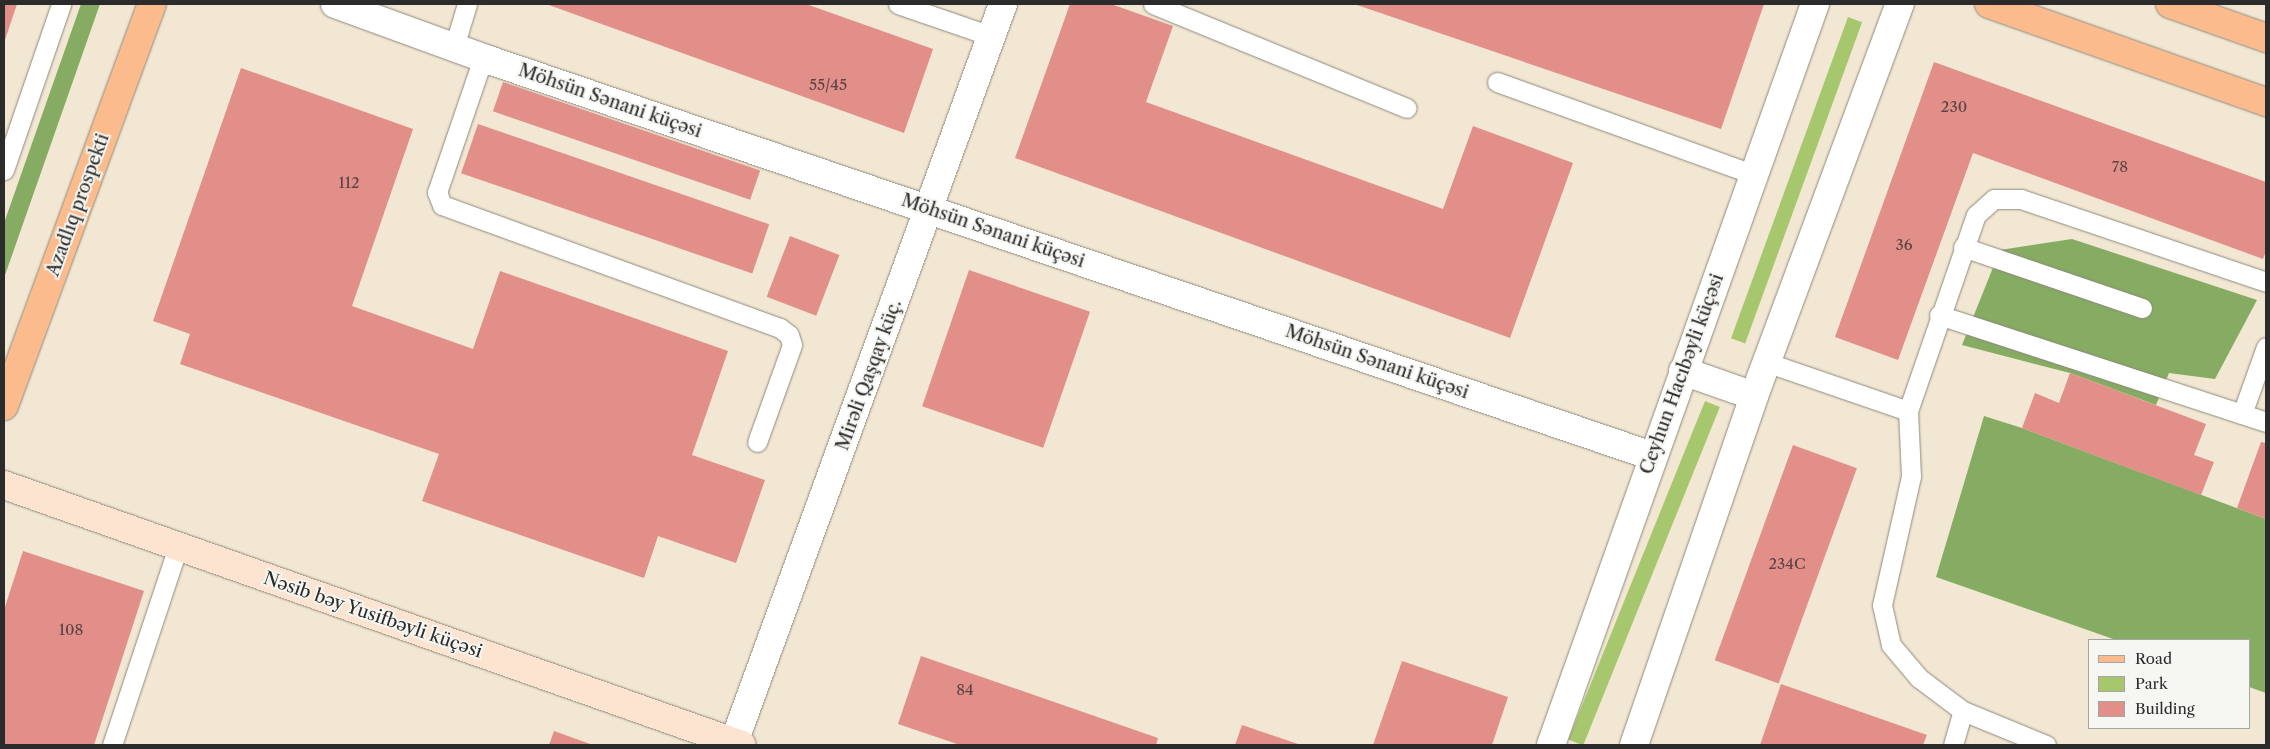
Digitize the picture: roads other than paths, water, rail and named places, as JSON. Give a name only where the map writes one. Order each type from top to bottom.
[{"type":"main road","name":"Azadlıq prospekti","points":[[4,406],[152,4]]},
{"type":"main road","points":[[1989,4],[2258,98]]},
{"type":"main road","points":[[2170,4],[2266,38]]},
{"type":"main road","name":"Nəsib bəy Yusifbəyli küçəsi","points":[[4,485],[736,744]]},
{"type":"street","name":"Möhsün Sənani küçəsi","points":[[335,4],[483,58],[1652,456]]},
{"type":"street","name":"Mirəli Qaşqay küç.","points":[[736,744],[931,209],[1003,4]]},
{"type":"street","name":"Ceyhun Hacıbəyli küçəsi","points":[[1551,745],[1652,456],[1816,4]]},
{"type":"street","points":[[1634,745],[1766,362],[1897,13]]},
{"type":"street","points":[[1683,371],[1754,396]]},
{"type":"lane","points":[[4,170],[61,4]]},
{"type":"lane","points":[[454,48],[467,4]]},
{"type":"lane","points":[[898,4],[991,36]]},
{"type":"lane","points":[[1153,4],[1407,108]]},
{"type":"lane","points":[[483,58],[437,192],[442,205],[780,328],[789,335],[792,345],[757,442]]},
{"type":"lane","points":[[1497,82],[1753,174]]},
{"type":"lane","points":[[2046,745],[1964,712],[1920,678],[1891,646],[1882,605],[1911,476],[1908,411],[1939,315],[1976,214],[1994,199],[2021,199],[2266,282]]},
{"type":"lane","points":[[1963,248],[2142,308]]},
{"type":"lane","points":[[1939,315],[2266,422]]},
{"type":"lane","points":[[2242,414],[2266,347]]},
{"type":"lane","points":[[1766,362],[1908,411]]},
{"type":"lane","points":[[112,745],[178,547]]},
{"type":"lane","points":[[1953,745],[1964,712]]}]
